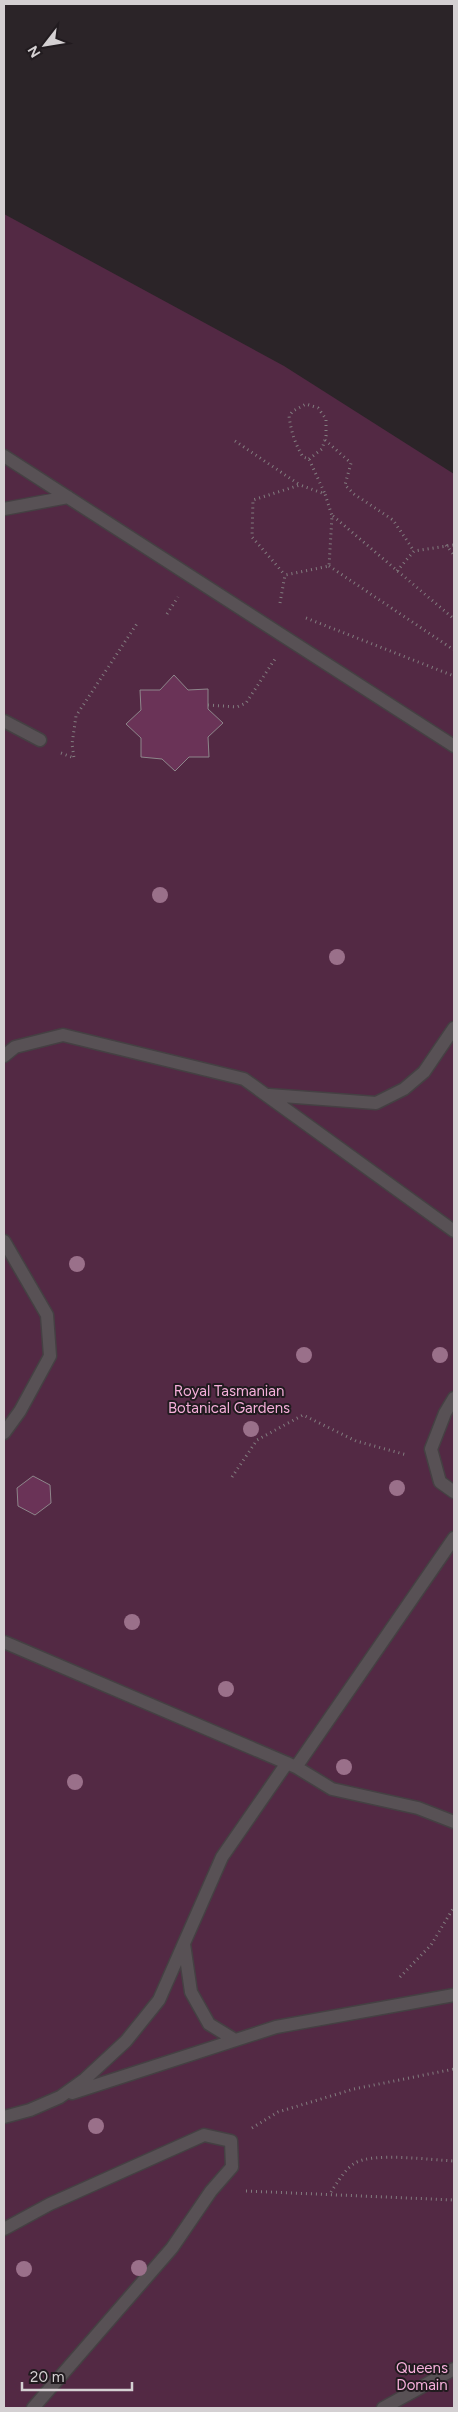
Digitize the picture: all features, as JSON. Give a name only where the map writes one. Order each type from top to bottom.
[{"type":"street","points":[[4,456],[454,746]]},
{"type":"street","points":[[4,509],[68,497]]},
{"type":"street","points":[[4,721],[40,740]]},
{"type":"street","points":[[269,1095],[376,1103],[404,1089],[424,1072],[454,1028]]},
{"type":"street","points":[[4,1056],[15,1047],[63,1035],[244,1078],[454,1231]]},
{"type":"street","points":[[4,1241],[47,1315],[50,1356],[20,1411],[4,1433]]},
{"type":"street","points":[[454,1398],[445,1413],[431,1449],[440,1482],[454,1492]]},
{"type":"street","points":[[60,2097],[85,2079],[126,2041],[159,2000],[222,1857],[292,1765],[454,1538]]},
{"type":"street","points":[[4,1642],[292,1765],[332,1789],[418,1808],[454,1822]]},
{"type":"street","points":[[184,1944],[191,1992],[209,2024],[235,2040]]},
{"type":"street","points":[[4,2117],[30,2110],[60,2097],[276,2027],[454,1995]]},
{"type":"street","points":[[4,2229],[50,2204],[204,2135],[230,2141],[232,2167],[211,2191],[172,2248],[33,2408]]},
{"type":"street","points":[[383,2408],[454,2369]]},
{"type":"path","points":[[309,459],[322,449],[325,440],[326,419],[318,408],[306,404],[293,411],[289,416],[295,443],[303,457],[309,459],[326,494],[332,516],[328,566]]},
{"type":"path","points":[[325,440],[351,463],[346,485],[354,494],[393,520],[414,551]]},
{"type":"path","points":[[235,441],[300,485],[326,494]]},
{"type":"path","points":[[255,616],[280,608],[285,575],[252,537],[253,500],[300,485]]},
{"type":"path","points":[[332,516],[454,619]]},
{"type":"path","points":[[445,545],[454,555]]},
{"type":"path","points":[[397,571],[414,551],[454,545]]},
{"type":"path","points":[[285,575],[328,566],[454,650]]},
{"type":"path","points":[[298,615],[454,676]]},
{"type":"path","points":[[74,758],[72,744],[76,716],[138,622]]},
{"type":"path","points":[[208,705],[237,707],[246,703],[289,638]]},
{"type":"path","points":[[232,1477],[257,1440],[303,1415],[356,1441],[434,1461]]},
{"type":"path","points":[[384,2008],[398,1980],[431,1945],[454,1907]]},
{"type":"path","points":[[230,2141],[278,2112],[354,2089],[454,2069]]},
{"type":"path","points":[[330,2193],[338,2180],[354,2163],[372,2157],[454,2162]]},
{"type":"path","points":[[211,2191],[330,2193],[454,2200]]},
{"type":"green space","name":"Royal Tasmanian Botanical Gardens","points":[[4,214],[284,366],[454,474],[454,2408],[4,2408]]},
{"type":"building","points":[[174,675],[188,690],[208,689],[208,709],[223,723],[208,737],[209,757],[189,757],[175,771],[162,759],[141,757],[141,738],[126,724],[141,710],[140,690],[160,690]]},
{"type":"building","points":[[33,1476],[50,1485],[51,1503],[35,1515],[18,1506],[17,1488]]},
{"type":"park label","name":"Queens Domain","points":[[422,2376]]}]
